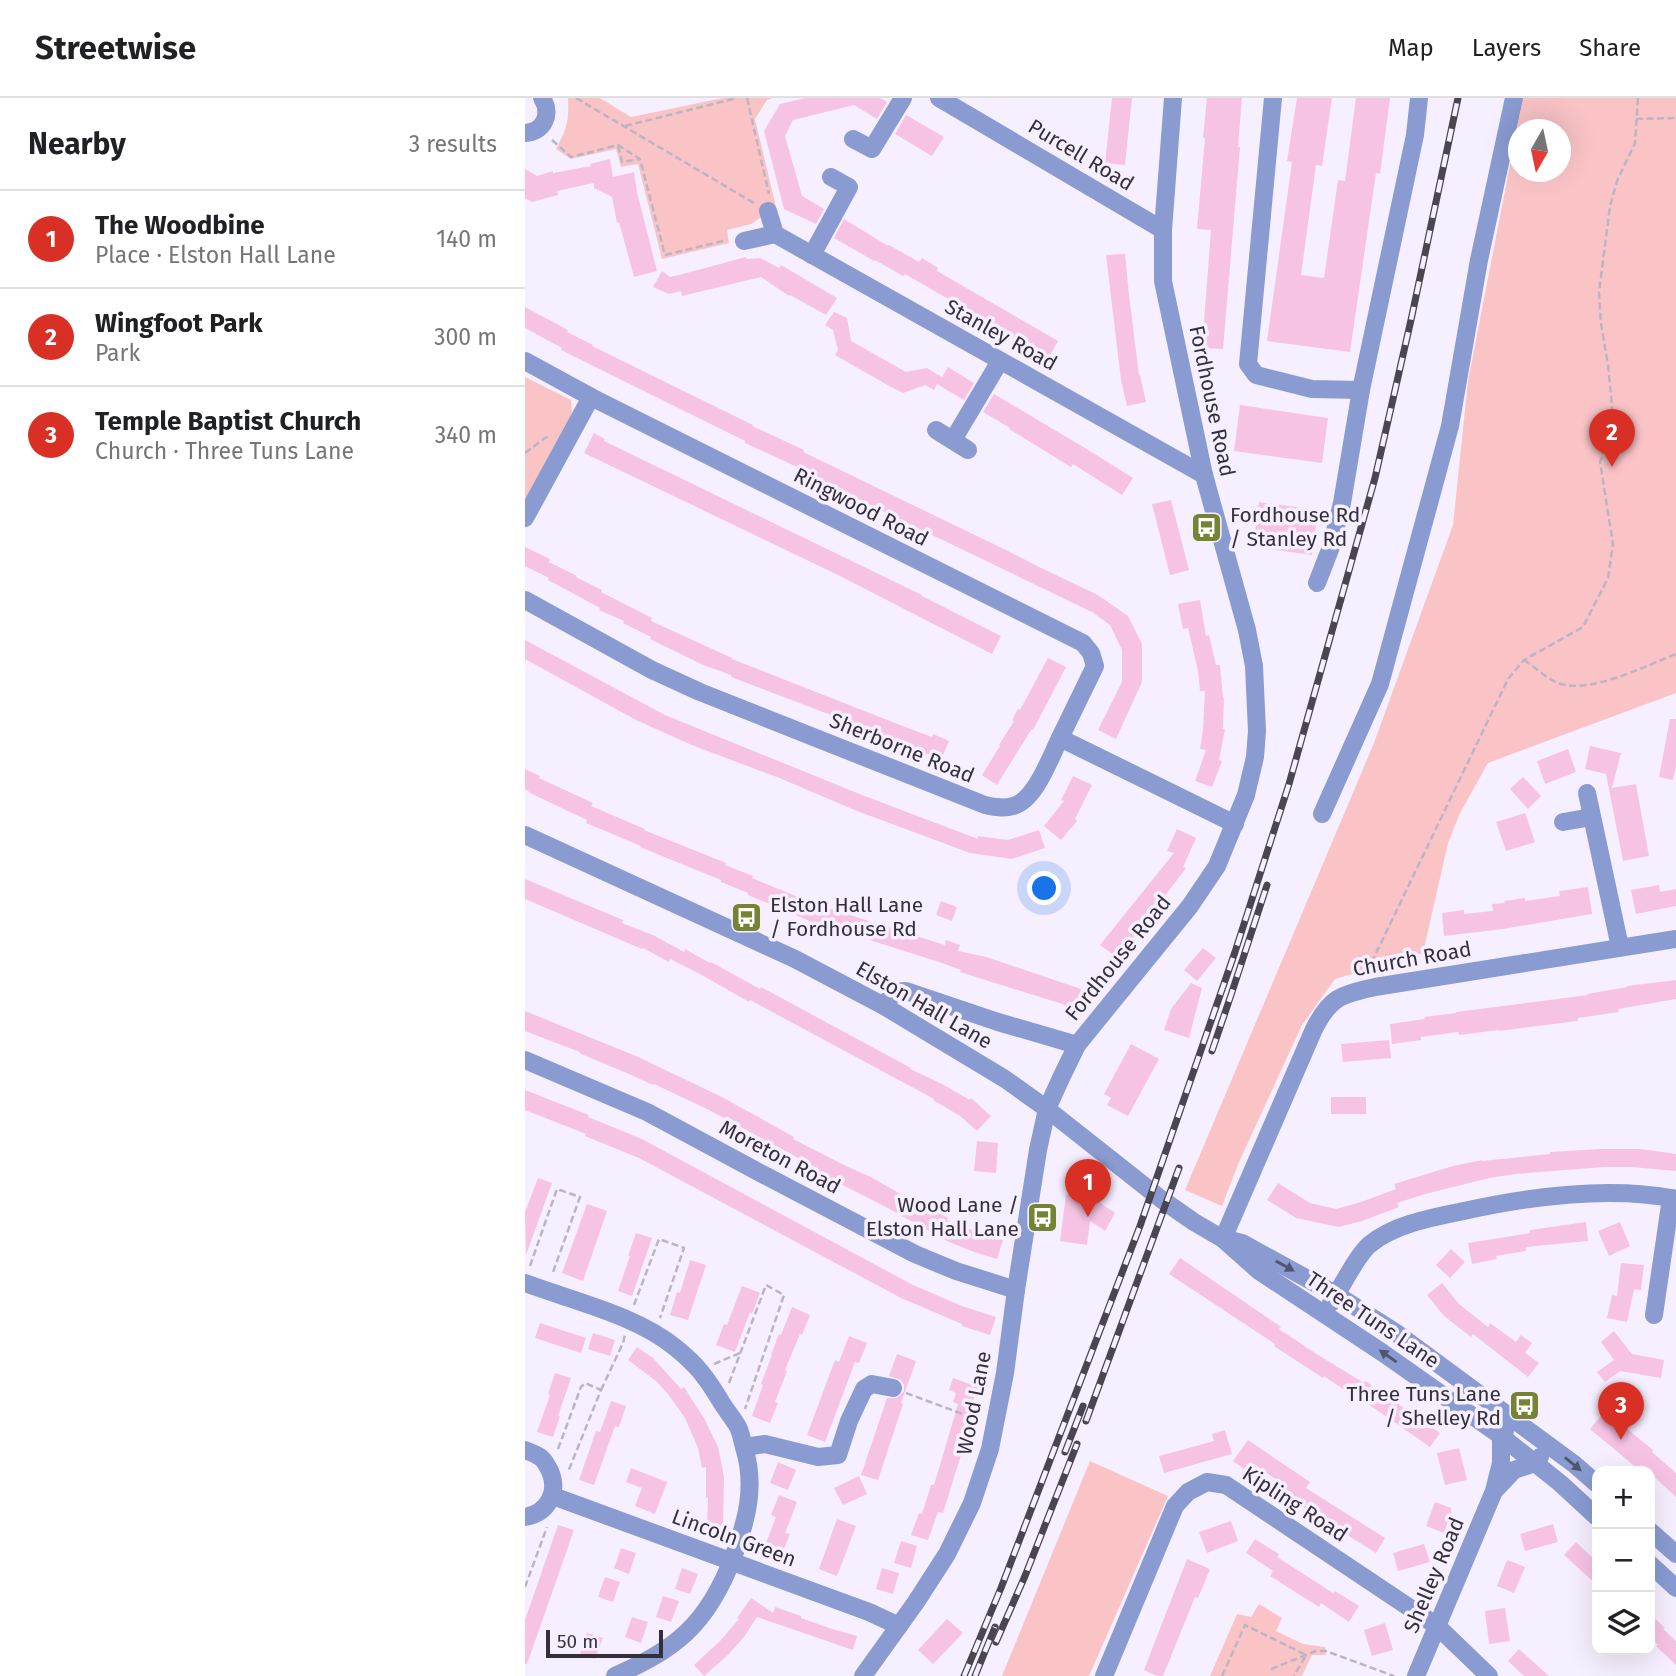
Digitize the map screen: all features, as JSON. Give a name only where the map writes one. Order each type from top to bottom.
[{"type":"street","points":[[532,131],[544,123],[547,114],[542,98]]},
{"type":"street","points":[[853,139],[872,149],[903,98]]},
{"type":"street","name":"Purcell Road","points":[[939,98],[1163,230]]},
{"type":"street","name":"Fordhouse Road","points":[[1047,1109],[1077,1045],[1190,906],[1217,866],[1235,824],[1255,757],[1257,731],[1254,666],[1247,630],[1204,475],[1163,281],[1163,230],[1173,98]]},
{"type":"street","points":[[1273,98],[1248,364],[1256,375],[1312,389],[1361,390]]},
{"type":"street","points":[[1317,583],[1331,547],[1342,503],[1361,390],[1415,135],[1419,98]]},
{"type":"street","points":[[1322,814],[1380,684],[1443,453],[1479,260],[1514,98]]},
{"type":"street","points":[[812,255],[849,187],[831,177]]},
{"type":"street","points":[[744,241],[775,234],[768,211]]},
{"type":"street","name":"Stanley Road","points":[[775,234],[1204,475]]},
{"type":"street","name":"Ringwood Road","points":[[525,361],[591,397],[1083,643],[1091,653],[1095,666],[1060,738]]},
{"type":"street","points":[[936,430],[961,445],[1000,361]]},
{"type":"street","points":[[525,518],[591,397]]},
{"type":"street","name":"Sherborne Road","points":[[525,600],[652,670],[700,692],[985,806],[1014,806],[1024,801],[1033,792],[1060,738]]},
{"type":"street","points":[[1060,738],[1235,824]]},
{"type":"street","points":[[1587,793],[1620,947]]},
{"type":"street","points":[[1563,822],[1592,817]]},
{"type":"street","name":"Elston Hall Lane","points":[[525,835],[784,953],[884,1006],[1005,1079],[1161,1199]]},
{"type":"street","name":"Church Road","points":[[1223,1238],[1321,1016],[1331,1002],[1359,991],[1676,939]]},
{"type":"street","points":[[884,1006],[894,992],[906,991],[1077,1045]]},
{"type":"street","name":"Moreton Road","points":[[525,1060],[647,1112],[915,1254],[1016,1290]]},
{"type":"street","name":"Wood Lane","points":[[863,1676],[933,1577],[961,1529],[983,1472],[996,1427],[1038,1150],[1047,1109]]},
{"type":"street","points":[[1325,1314],[1352,1268],[1369,1246],[1396,1229],[1506,1201],[1611,1192],[1674,1198],[1654,1315]]},
{"type":"street","name":"Three Tuns Lane","points":[[1161,1199],[1223,1238],[1259,1271],[1383,1353],[1501,1436],[1592,1512]]},
{"type":"street","name":"Three Tuns Lane","points":[[1223,1238],[1242,1243],[1337,1294],[1395,1332],[1592,1480]]},
{"type":"street","points":[[527,1275],[547,1291],[629,1320],[675,1347],[700,1369],[739,1428],[749,1462],[751,1489],[745,1525],[719,1590],[708,1608],[687,1632],[652,1659],[615,1676]]},
{"type":"street","points":[[744,1447],[765,1444],[818,1457],[838,1455],[849,1421],[864,1389],[872,1384],[893,1388]]},
{"type":"street","points":[[1501,1436],[1513,1419]]},
{"type":"street","name":"Shelley Road","points":[[1416,1676],[1494,1491],[1501,1463],[1501,1436]]},
{"type":"street","name":"Shelley Road","points":[[1494,1491],[1514,1470],[1535,1464],[1549,1446]]},
{"type":"street","points":[[525,1450],[540,1456],[554,1479],[553,1496],[539,1512],[525,1517]]},
{"type":"street","name":"Kipling Road","points":[[1104,1676],[1175,1506],[1188,1492],[1207,1482],[1226,1485],[1437,1626],[1489,1676]]},
{"type":"street","name":"Lincoln Green","points":[[553,1496],[869,1612],[899,1626]]},
{"type":"street","points":[[1655,1535],[1676,1554]]},
{"type":"street","points":[[1655,1569],[1676,1588]]},
{"type":"path","points":[[576,98],[768,211],[772,204],[747,98]]},
{"type":"path","points":[[625,126],[737,98]]},
{"type":"path","points":[[1359,991],[1508,679],[1524,660],[1583,626],[1608,578],[1613,544],[1600,462],[1610,436],[1612,406],[1599,292],[1610,206],[1617,181],[1635,143],[1638,98]]},
{"type":"path","points":[[1636,119],[1676,118]]},
{"type":"path","points":[[532,131],[571,157],[618,145],[640,159],[665,256],[730,239],[744,241]]},
{"type":"path","points":[[618,145],[622,162],[640,159]]},
{"type":"path","points":[[1524,660],[1558,683],[1576,687],[1603,682],[1676,654]]},
{"type":"path","points":[[527,1275],[557,1189],[580,1197],[547,1291]]},
{"type":"path","points":[[601,1390],[623,1343],[659,1239],[684,1248],[655,1333]]},
{"type":"path","points":[[721,1402],[766,1285],[784,1295],[739,1428]]},
{"type":"path","points":[[700,1369],[740,1353]]},
{"type":"path","points":[[893,1388],[996,1427]]},
{"type":"path","points":[[1222,1676],[1245,1625],[1306,1655]]},
{"type":"path","points":[[1271,1669],[1316,1651],[1326,1651],[1394,1676]]},
{"type":"path","points":[[1294,1676],[1306,1655]]},
{"type":"shaded area","points":[[568,98],[600,98],[631,117],[723,98],[773,98],[767,100],[755,119],[776,207],[751,224],[727,230],[729,243],[662,259],[638,164],[621,167],[616,149],[571,159],[556,149],[567,125]]},
{"type":"shaded area","points":[[1523,98],[1676,98],[1676,693],[1488,763],[1460,813],[1448,843],[1423,953],[1335,979],[1302,1025],[1239,1162],[1222,1206],[1185,1190],[1374,743],[1453,525],[1468,381],[1508,175],[1508,182],[1571,182],[1571,119],[1519,119]]},
{"type":"shaded area","points":[[525,377],[571,400],[572,417],[525,500]]},
{"type":"shaded area","points":[[1090,1461],[1168,1496],[1089,1676],[1002,1676]]},
{"type":"shaded area","points":[[1259,1604],[1282,1618],[1276,1631],[1303,1644],[1325,1647],[1326,1655],[1312,1655],[1302,1676],[1210,1676],[1237,1614],[1251,1617]]},
{"type":"building","points":[[805,98],[880,98],[887,102],[877,119],[854,105],[793,120],[785,136],[802,196],[824,209],[816,224],[784,209],[764,131],[780,104]]},
{"type":"building","points":[[1112,98],[1132,98],[1125,165],[1105,163]]},
{"type":"building","points":[[1207,98],[1242,98],[1223,349],[1202,348],[1211,230],[1197,229]]},
{"type":"building","points":[[1297,98],[1332,98],[1322,166],[1316,165],[1301,275],[1324,278],[1338,180],[1345,181],[1356,98],[1390,98],[1380,174],[1376,173],[1350,352],[1267,341],[1292,162],[1287,161]]},
{"type":"building","points":[[906,115],[944,137],[932,156],[895,134]]},
{"type":"building","points":[[610,159],[613,177],[634,172],[657,271],[634,277],[612,197],[594,188],[594,183],[557,191],[558,195],[532,202],[525,198],[525,169],[537,176],[591,166],[590,164]]},
{"type":"building","points":[[844,219],[919,262],[922,258],[938,268],[937,271],[1058,341],[1049,357],[905,274],[903,276],[834,238]]},
{"type":"building","points":[[1125,254],[1139,375],[1146,402],[1127,406],[1121,380],[1106,255]]},
{"type":"building","points":[[746,257],[760,258],[779,268],[781,265],[837,298],[826,315],[789,296],[761,277],[682,296],[681,291],[669,294],[653,287],[662,271],[670,277]]},
{"type":"building","points":[[525,307],[592,346],[1098,595],[1128,616],[1142,644],[1142,682],[1116,739],[1098,730],[1122,682],[1122,650],[1110,625],[1092,612],[876,508],[561,350],[562,348],[525,328]]},
{"type":"building","points":[[834,312],[847,318],[851,341],[906,372],[927,368],[942,377],[948,367],[974,383],[964,400],[937,384],[934,390],[925,385],[903,393],[835,355],[838,350],[833,330],[825,325]]},
{"type":"building","points":[[994,394],[1133,478],[1122,495],[1073,464],[1071,467],[983,412]]},
{"type":"building","points":[[1240,405],[1328,418],[1322,463],[1234,451]]},
{"type":"building","points":[[594,433],[605,439],[604,441],[1001,636],[992,654],[838,575],[584,453]]},
{"type":"building","points":[[1171,500],[1189,570],[1170,575],[1152,504]]},
{"type":"building","points":[[1259,502],[1318,510],[1312,555],[1253,547]]},
{"type":"building","points":[[525,547],[550,559],[549,562],[602,590],[601,592],[652,618],[651,621],[732,659],[900,725],[949,741],[941,760],[731,677],[650,639],[651,637],[623,623],[624,621],[599,610],[600,608],[525,566]]},
{"type":"building","points":[[1200,600],[1206,636],[1209,635],[1216,665],[1220,665],[1224,698],[1225,729],[1219,760],[1222,761],[1212,787],[1195,781],[1206,750],[1200,749],[1205,691],[1200,691],[1188,628],[1183,629],[1178,604]]},
{"type":"building","points":[[525,640],[665,715],[862,795],[978,839],[978,836],[1008,840],[1039,830],[1045,848],[1012,859],[970,853],[694,746],[636,720],[525,659]]},
{"type":"building","points":[[1048,658],[1066,667],[1033,730],[997,785],[982,775]]},
{"type":"building","points":[[1670,719],[1676,719],[1676,766],[1673,780],[1659,777]]},
{"type":"building","points":[[1590,746],[1621,753],[1612,788],[1636,784],[1649,856],[1623,861],[1606,774],[1585,769]]},
{"type":"building","points":[[1568,749],[1576,772],[1545,784],[1537,761]]},
{"type":"building","points":[[525,769],[593,803],[591,806],[815,904],[945,945],[946,940],[960,945],[958,951],[986,957],[1081,989],[1075,1008],[810,921],[748,895],[721,880],[586,823],[587,820],[532,794],[525,789]]},
{"type":"building","points":[[1073,776],[1092,785],[1075,819],[1077,821],[1061,840],[1044,826],[1064,801],[1061,800]]},
{"type":"building","points":[[1523,777],[1541,796],[1528,809],[1510,789]]},
{"type":"building","points":[[1525,813],[1535,842],[1506,851],[1496,822]]},
{"type":"building","points":[[1177,829],[1196,838],[1183,867],[1186,868],[1118,958],[1100,945],[1174,853],[1167,851]]},
{"type":"building","points":[[525,879],[623,920],[622,923],[655,936],[684,952],[685,949],[760,989],[761,987],[910,1069],[970,1100],[971,1098],[991,1116],[977,1131],[934,1099],[700,974],[525,899]]},
{"type":"building","points":[[1659,885],[1660,892],[1676,889],[1676,906],[1636,914],[1631,890]]},
{"type":"building","points":[[1588,887],[1592,914],[1444,936],[1442,913],[1464,910],[1464,914],[1493,911],[1492,904],[1525,898],[1525,901],[1560,896],[1559,891]]},
{"type":"building","points":[[941,901],[957,907],[952,921],[936,915]]},
{"type":"building","points":[[1203,948],[1216,958],[1197,981],[1184,970]]},
{"type":"building","points":[[1676,980],[1676,999],[1618,1009],[1619,1012],[1578,1018],[1578,1021],[1459,1035],[1458,1032],[1392,1044],[1390,1024]]},
{"type":"building","points":[[1191,983],[1202,988],[1189,1038],[1164,1030],[1171,1009]]},
{"type":"building","points":[[525,1011],[636,1056],[722,1097],[794,1137],[793,1139],[871,1177],[948,1218],[947,1220],[1003,1240],[997,1259],[947,1241],[709,1110],[580,1052],[525,1031]]},
{"type":"building","points":[[1389,1040],[1391,1058],[1343,1062],[1341,1044]]},
{"type":"building","points":[[1131,1044],[1159,1059],[1128,1116],[1107,1105],[1111,1098],[1104,1094]]},
{"type":"building","points":[[525,1090],[642,1139],[913,1285],[996,1317],[990,1335],[962,1326],[901,1298],[639,1158],[525,1110]]},
{"type":"building","points":[[1331,1097],[1366,1097],[1366,1114],[1331,1114]]},
{"type":"building","points":[[977,1141],[998,1143],[996,1173],[974,1171]]},
{"type":"building","points":[[1641,1149],[1676,1154],[1676,1171],[1604,1167],[1489,1178],[1397,1203],[1399,1207],[1339,1227],[1296,1218],[1267,1200],[1278,1183],[1310,1203],[1336,1209],[1396,1189],[1394,1184],[1453,1166],[1550,1152]]},
{"type":"building","points":[[538,1178],[552,1183],[526,1255],[525,1212]]},
{"type":"building","points":[[1081,1190],[1115,1213],[1105,1231],[1090,1221],[1087,1245],[1060,1241],[1066,1195]]},
{"type":"building","points":[[587,1204],[607,1211],[583,1281],[562,1273]]},
{"type":"building","points":[[1586,1222],[1588,1241],[1526,1247],[1526,1251],[1496,1256],[1497,1259],[1472,1264],[1468,1243]]},
{"type":"building","points":[[1620,1222],[1630,1246],[1609,1256],[1598,1231]]},
{"type":"building","points":[[636,1233],[652,1238],[632,1296],[618,1291]]},
{"type":"building","points":[[1451,1249],[1465,1262],[1450,1278],[1436,1265]]},
{"type":"building","points":[[1180,1258],[1281,1327],[1279,1329],[1364,1383],[1365,1381],[1440,1433],[1430,1447],[1351,1392],[1350,1394],[1324,1376],[1323,1378],[1274,1346],[1275,1344],[1169,1274]]},
{"type":"building","points":[[690,1260],[706,1265],[688,1320],[670,1315]]},
{"type":"building","points":[[1621,1263],[1644,1265],[1641,1290],[1634,1289],[1627,1322],[1607,1318],[1612,1295],[1617,1296]]},
{"type":"building","points":[[1442,1283],[1459,1304],[1488,1327],[1490,1323],[1516,1342],[1521,1335],[1532,1343],[1525,1353],[1539,1363],[1528,1377],[1473,1334],[1471,1337],[1444,1316],[1427,1295]]},
{"type":"building","points":[[742,1286],[760,1293],[735,1352],[716,1345]]},
{"type":"building","points":[[792,1307],[810,1315],[785,1370],[787,1371],[775,1402],[778,1403],[770,1423],[752,1416],[771,1355]]},
{"type":"building","points":[[540,1323],[586,1338],[581,1353],[535,1338]]},
{"type":"building","points":[[1614,1331],[1632,1354],[1664,1360],[1661,1378],[1620,1371],[1605,1382],[1597,1372],[1614,1360],[1601,1342]]},
{"type":"building","points":[[593,1333],[615,1340],[610,1356],[588,1349]]},
{"type":"building","points":[[849,1336],[867,1343],[859,1363],[855,1362],[825,1442],[807,1435],[835,1360],[839,1362]]},
{"type":"building","points":[[637,1347],[653,1358],[681,1389],[684,1387],[718,1447],[724,1477],[723,1530],[707,1529],[706,1467],[702,1468],[698,1448],[685,1418],[668,1394],[656,1381],[628,1360]]},
{"type":"building","points":[[897,1354],[916,1361],[878,1480],[861,1475],[887,1398],[897,1398],[904,1391],[901,1380],[889,1376]]},
{"type":"building","points":[[555,1373],[571,1378],[553,1437],[537,1432]]},
{"type":"building","points":[[953,1378],[978,1387],[964,1427],[969,1429],[943,1513],[938,1512],[928,1540],[911,1535],[919,1513],[922,1514],[931,1485],[934,1485],[958,1404],[953,1402],[956,1393],[949,1390]]},
{"type":"building","points":[[611,1401],[626,1406],[619,1427],[615,1426],[594,1485],[579,1480],[596,1431],[600,1432]]},
{"type":"building","points":[[1605,1411],[1653,1450],[1652,1452],[1676,1473],[1676,1497],[1655,1478],[1655,1466],[1634,1466],[1590,1429]]},
{"type":"building","points":[[1225,1430],[1232,1454],[1164,1473],[1159,1456],[1214,1441],[1212,1434]]},
{"type":"building","points":[[1248,1440],[1310,1482],[1306,1488],[1385,1538],[1376,1553],[1304,1508],[1281,1491],[1285,1486],[1254,1464],[1248,1472],[1233,1461]]},
{"type":"building","points":[[1459,1448],[1467,1480],[1445,1485],[1437,1453]]},
{"type":"building","points":[[778,1462],[796,1470],[788,1490],[770,1483]]},
{"type":"building","points":[[631,1468],[667,1482],[655,1514],[635,1506],[642,1488],[626,1482]]},
{"type":"building","points":[[859,1476],[867,1494],[843,1505],[834,1488]]},
{"type":"building","points":[[779,1495],[797,1502],[785,1533],[790,1534],[782,1554],[764,1548],[776,1517],[771,1515]]},
{"type":"building","points":[[1435,1502],[1451,1508],[1444,1533],[1426,1526]]},
{"type":"building","points":[[837,1519],[856,1526],[837,1576],[819,1569]]},
{"type":"building","points":[[1231,1521],[1238,1541],[1207,1553],[1199,1532]]},
{"type":"building","points":[[1553,1524],[1558,1542],[1525,1551],[1520,1534]]},
{"type":"building","points":[[558,1525],[574,1530],[525,1664],[525,1620]]},
{"type":"building","points":[[1255,1539],[1279,1554],[1277,1557],[1333,1593],[1335,1591],[1359,1606],[1349,1622],[1321,1603],[1319,1607],[1270,1576],[1273,1571],[1246,1553]]},
{"type":"building","points":[[901,1541],[917,1546],[911,1568],[894,1563]]},
{"type":"building","points":[[1576,1542],[1592,1557],[1592,1580],[1564,1555]]},
{"type":"building","points":[[1424,1544],[1430,1562],[1398,1571],[1393,1553]]},
{"type":"building","points":[[621,1548],[636,1553],[629,1574],[614,1568]]},
{"type":"building","points":[[1187,1559],[1210,1569],[1198,1598],[1195,1597],[1163,1676],[1157,1676],[1144,1670]]},
{"type":"building","points":[[1507,1560],[1525,1567],[1514,1593],[1497,1586]]},
{"type":"building","points":[[682,1568],[698,1574],[690,1594],[675,1589]]},
{"type":"building","points":[[882,1568],[899,1573],[893,1594],[876,1589]]},
{"type":"building","points":[[605,1577],[620,1582],[613,1602],[598,1597]]},
{"type":"building","points":[[663,1596],[679,1601],[671,1622],[656,1617]]},
{"type":"building","points":[[751,1598],[773,1613],[775,1607],[857,1636],[853,1650],[757,1617],[729,1654],[704,1676],[694,1665],[739,1619],[737,1618]]},
{"type":"building","points":[[1505,1608],[1510,1641],[1489,1644],[1485,1611]]},
{"type":"building","points":[[632,1617],[648,1622],[641,1643],[625,1637]]},
{"type":"building","points":[[947,1619],[963,1633],[933,1664],[918,1650]]},
{"type":"building","points":[[1655,1619],[1676,1641],[1676,1665],[1656,1646],[1658,1645],[1655,1642]]},
{"type":"building","points":[[1385,1623],[1393,1650],[1372,1656],[1364,1630]]},
{"type":"building","points":[[587,1633],[603,1638],[595,1659],[580,1654]]},
{"type":"building","points":[[1519,1649],[1549,1676],[1524,1676],[1508,1661]]},
{"type":"railway","points":[[964,1676],[1001,1588],[1140,1226],[1235,952],[1289,784],[1375,478],[1458,98]]},
{"type":"railway","points":[[1212,1051],[1267,885]]},
{"type":"railway","points":[[1086,1421],[1179,1168]]},
{"type":"railway","points":[[1065,1452],[1083,1406]]},
{"type":"railway","points":[[996,1642],[1077,1444]]},
{"type":"railway","points":[[975,1676],[995,1627]]},
{"type":"place","name":"Wingfoot Park","points":[[1612,467]]},
{"type":"place","name":"Fordhouse Rd / Stanley Rd","points":[[1207,527]]},
{"type":"place","name":"Elston Hall Lane / Fordhouse Rd","points":[[747,917]]},
{"type":"place","name":"Wood Lane / Elston Hall Lane","points":[[1042,1217]]},
{"type":"place","name":"The Woodbine","points":[[1088,1217]]},
{"type":"place","name":"Three Tuns Lane / Shelley Rd","points":[[1524,1406]]},
{"type":"place","name":"Temple Baptist Church","points":[[1621,1440]]}]
